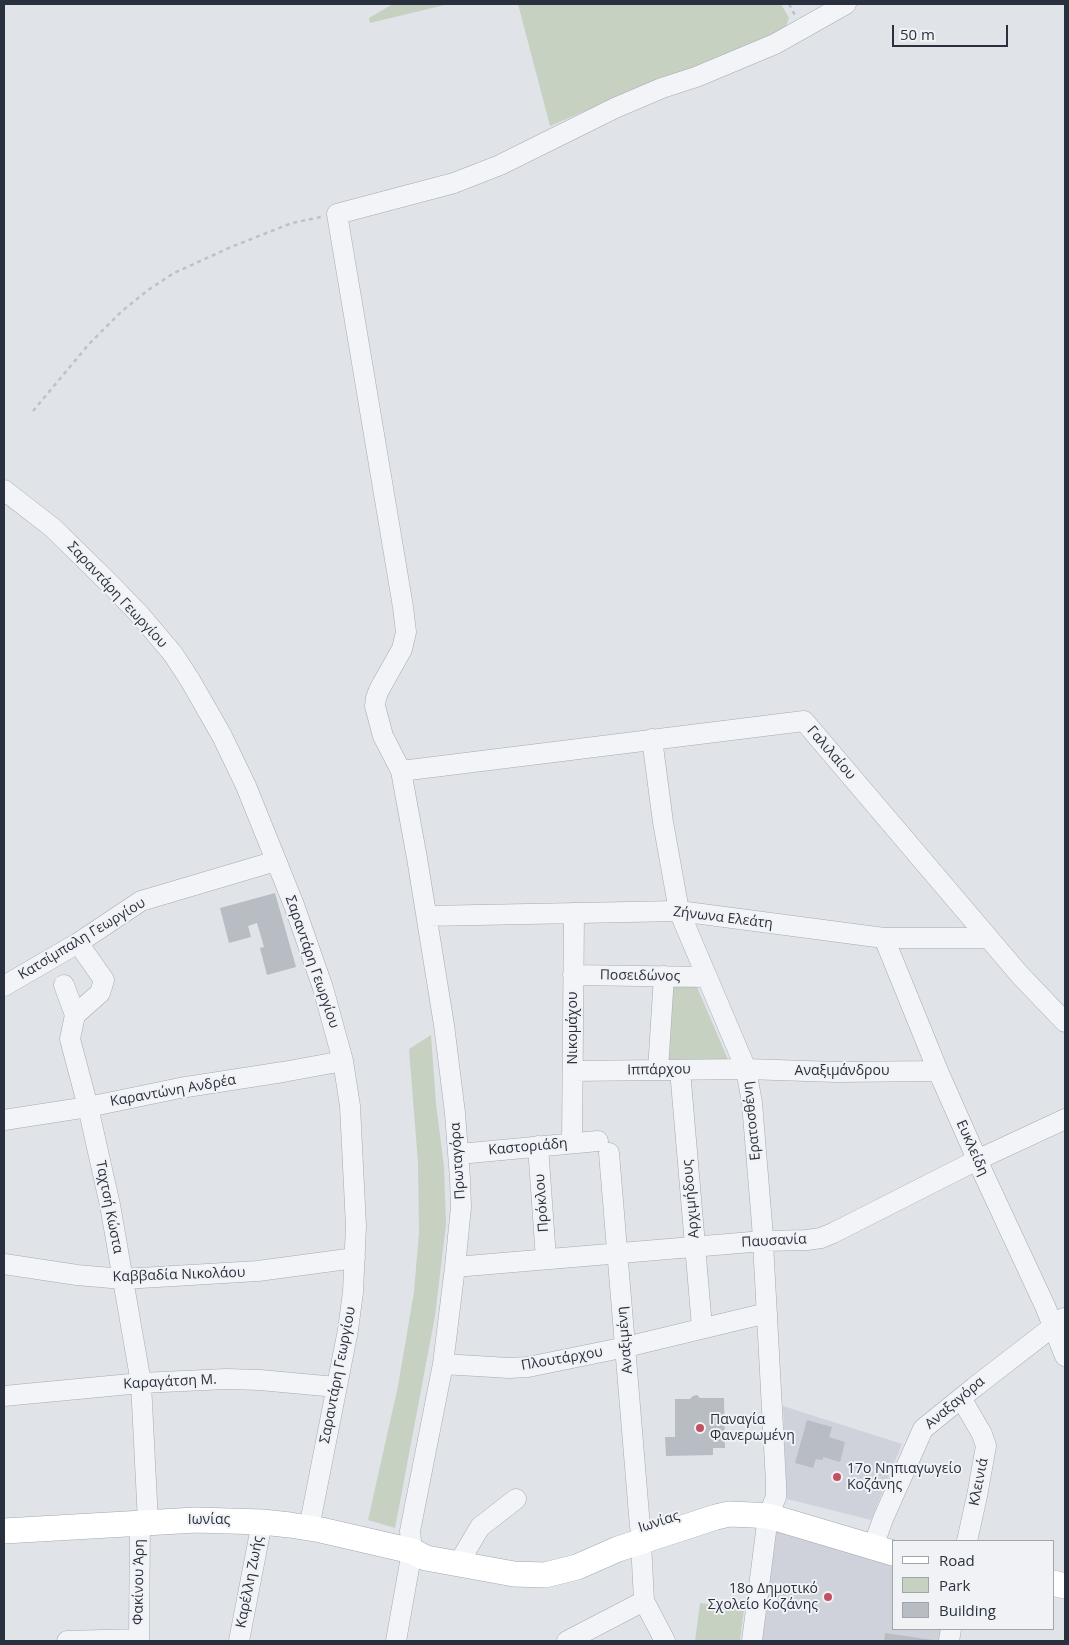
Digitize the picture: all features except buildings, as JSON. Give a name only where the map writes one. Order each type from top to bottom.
[{"type":"main road","name":"Ιωνίας","points":[[4,1531],[196,1520],[262,1522],[315,1529],[401,1548],[437,1550],[528,1563],[544,1562],[641,1535],[719,1503],[735,1501],[771,1509],[802,1510],[881,1545]]},
{"type":"main road","name":"Ιωνίας","points":[[401,1548],[426,1558],[514,1574],[545,1575],[577,1567],[618,1549],[641,1535]]},
{"type":"street","points":[[337,214],[454,183],[500,164],[615,108],[775,44],[846,4]]},
{"type":"street","name":"Πρωταγόρα","points":[[337,214],[406,632],[402,650],[378,690],[375,706],[383,736],[401,771],[444,1025],[459,1154],[460,1207],[456,1267],[443,1364],[410,1531],[401,1548],[396,1641]]},
{"type":"street","name":"Σαραντάρη Γεωργίου","points":[[4,490],[53,528],[72,546],[140,615],[173,654],[222,736],[246,786],[323,988],[343,1061],[350,1106],[356,1226],[353,1292],[348,1330],[336,1387],[315,1529]]},
{"type":"street","name":"Γαλιλαίου","points":[[401,771],[804,721],[988,938],[1065,1022]]},
{"type":"street","name":"Ερατοσθένη","points":[[652,739],[663,822],[678,911],[746,1069],[752,1103],[763,1241],[776,1483],[776,1497],[771,1509],[752,1641]]},
{"type":"street","name":"Κατσίμπαλη Γεωργίου","points":[[4,985],[78,943],[141,901],[276,861]]},
{"type":"street","name":"Ζήνωνα Ελεάτη","points":[[427,916],[678,911],[884,938],[988,938]]},
{"type":"street","name":"Νικομάχου","points":[[572,1143],[574,913]]},
{"type":"street","name":"Ευκλείδη","points":[[884,938],[891,959],[977,1160],[1025,1261],[1060,1322],[1065,1356]]},
{"type":"street","points":[[64,986],[75,1015],[100,993],[104,980],[78,943]]},
{"type":"street","name":"Ποσειδώνος","points":[[573,976],[707,977]]},
{"type":"street","points":[[658,1070],[664,976]]},
{"type":"street","name":"Ταχτσή Κώστα","points":[[75,1015],[70,1039],[88,1107],[110,1205],[141,1383],[144,1522]]},
{"type":"street","name":"Καραντώνη Ανδρέα","points":[[4,1120],[88,1107],[180,1088],[343,1061]]},
{"type":"street","name":"Αναξιμάνδρου","points":[[746,1069],[836,1072],[938,1070]]},
{"type":"street","name":"Ιππάρχου","points":[[573,1071],[746,1069]]},
{"type":"street","name":"Αρχιμήδους","points":[[680,1070],[702,1327]]},
{"type":"street","name":"Παυσανία","points":[[456,1267],[763,1241],[821,1238],[977,1160],[1065,1119]]},
{"type":"street","name":"Καστοριάδη","points":[[459,1154],[572,1143],[603,1147]]},
{"type":"street","name":"Πρόκλου","points":[[538,1146],[546,1260]]},
{"type":"street","name":"Αναξιμένη","points":[[603,1147],[618,1253],[641,1535],[644,1600]]},
{"type":"street","name":"Καββαδία Νικολάου","points":[[4,1264],[77,1275],[123,1279],[258,1271],[355,1258]]},
{"type":"street","name":"Πλουτάρχου","points":[[443,1364],[510,1368],[528,1367],[626,1347],[766,1313]]},
{"type":"street","name":"Αναξαγόρα","points":[[881,1545],[923,1429],[933,1419],[1060,1322]]},
{"type":"street","name":"Καραγάτση Μ.","points":[[4,1396],[141,1383],[226,1379],[336,1387]]},
{"type":"street","name":"Κλεινιά","points":[[960,1398],[982,1434],[986,1446],[978,1496],[966,1540]]},
{"type":"street","points":[[464,1554],[480,1527],[516,1499]]},
{"type":"street","name":"Φακίνου Άρη","points":[[139,1640],[144,1522]]},
{"type":"street","name":"Καρέλλη Ζωής","points":[[239,1641],[262,1522]]},
{"type":"street","points":[[567,1641],[644,1600],[665,1641]]},
{"type":"street","points":[[67,1641],[139,1640]]},
{"type":"path","points":[[33,411],[89,344],[121,312],[154,285],[174,273],[292,223],[337,214]]},
{"type":"shaded area","name":"17ο Νηπιαγωγείο Κοζάνης","points":[[783,1406],[902,1444],[871,1520],[787,1499]]},
{"type":"shaded area","name":"18ο Δημοτικό Σχολείο Κοζάνης","points":[[771,1527],[892,1565],[892,1630],[941,1630],[939,1641],[757,1641]]},
{"type":"green space","points":[[393,4],[449,4],[370,23],[369,18]]},
{"type":"green space","points":[[518,4],[781,4],[789,18],[785,29],[550,126]]},
{"type":"green space","points":[[667,987],[697,987],[729,1062],[663,1061]]},
{"type":"green space","points":[[431,1035],[436,1104],[444,1167],[446,1224],[435,1316],[395,1528],[368,1520],[398,1386],[414,1292],[419,1232],[418,1163],[409,1049]]},
{"type":"green space","points":[[700,1603],[744,1609],[740,1641],[695,1641]]},
{"type":"place","name":"Παναγία Φανερωμένη","points":[[700,1428]]},
{"type":"place","name":"17ο Νηπιαγωγείο Κοζάνης","points":[[837,1477]]},
{"type":"place","name":"18ο Δημοτικό Σχολείο Κοζάνης","points":[[828,1597]]}]
